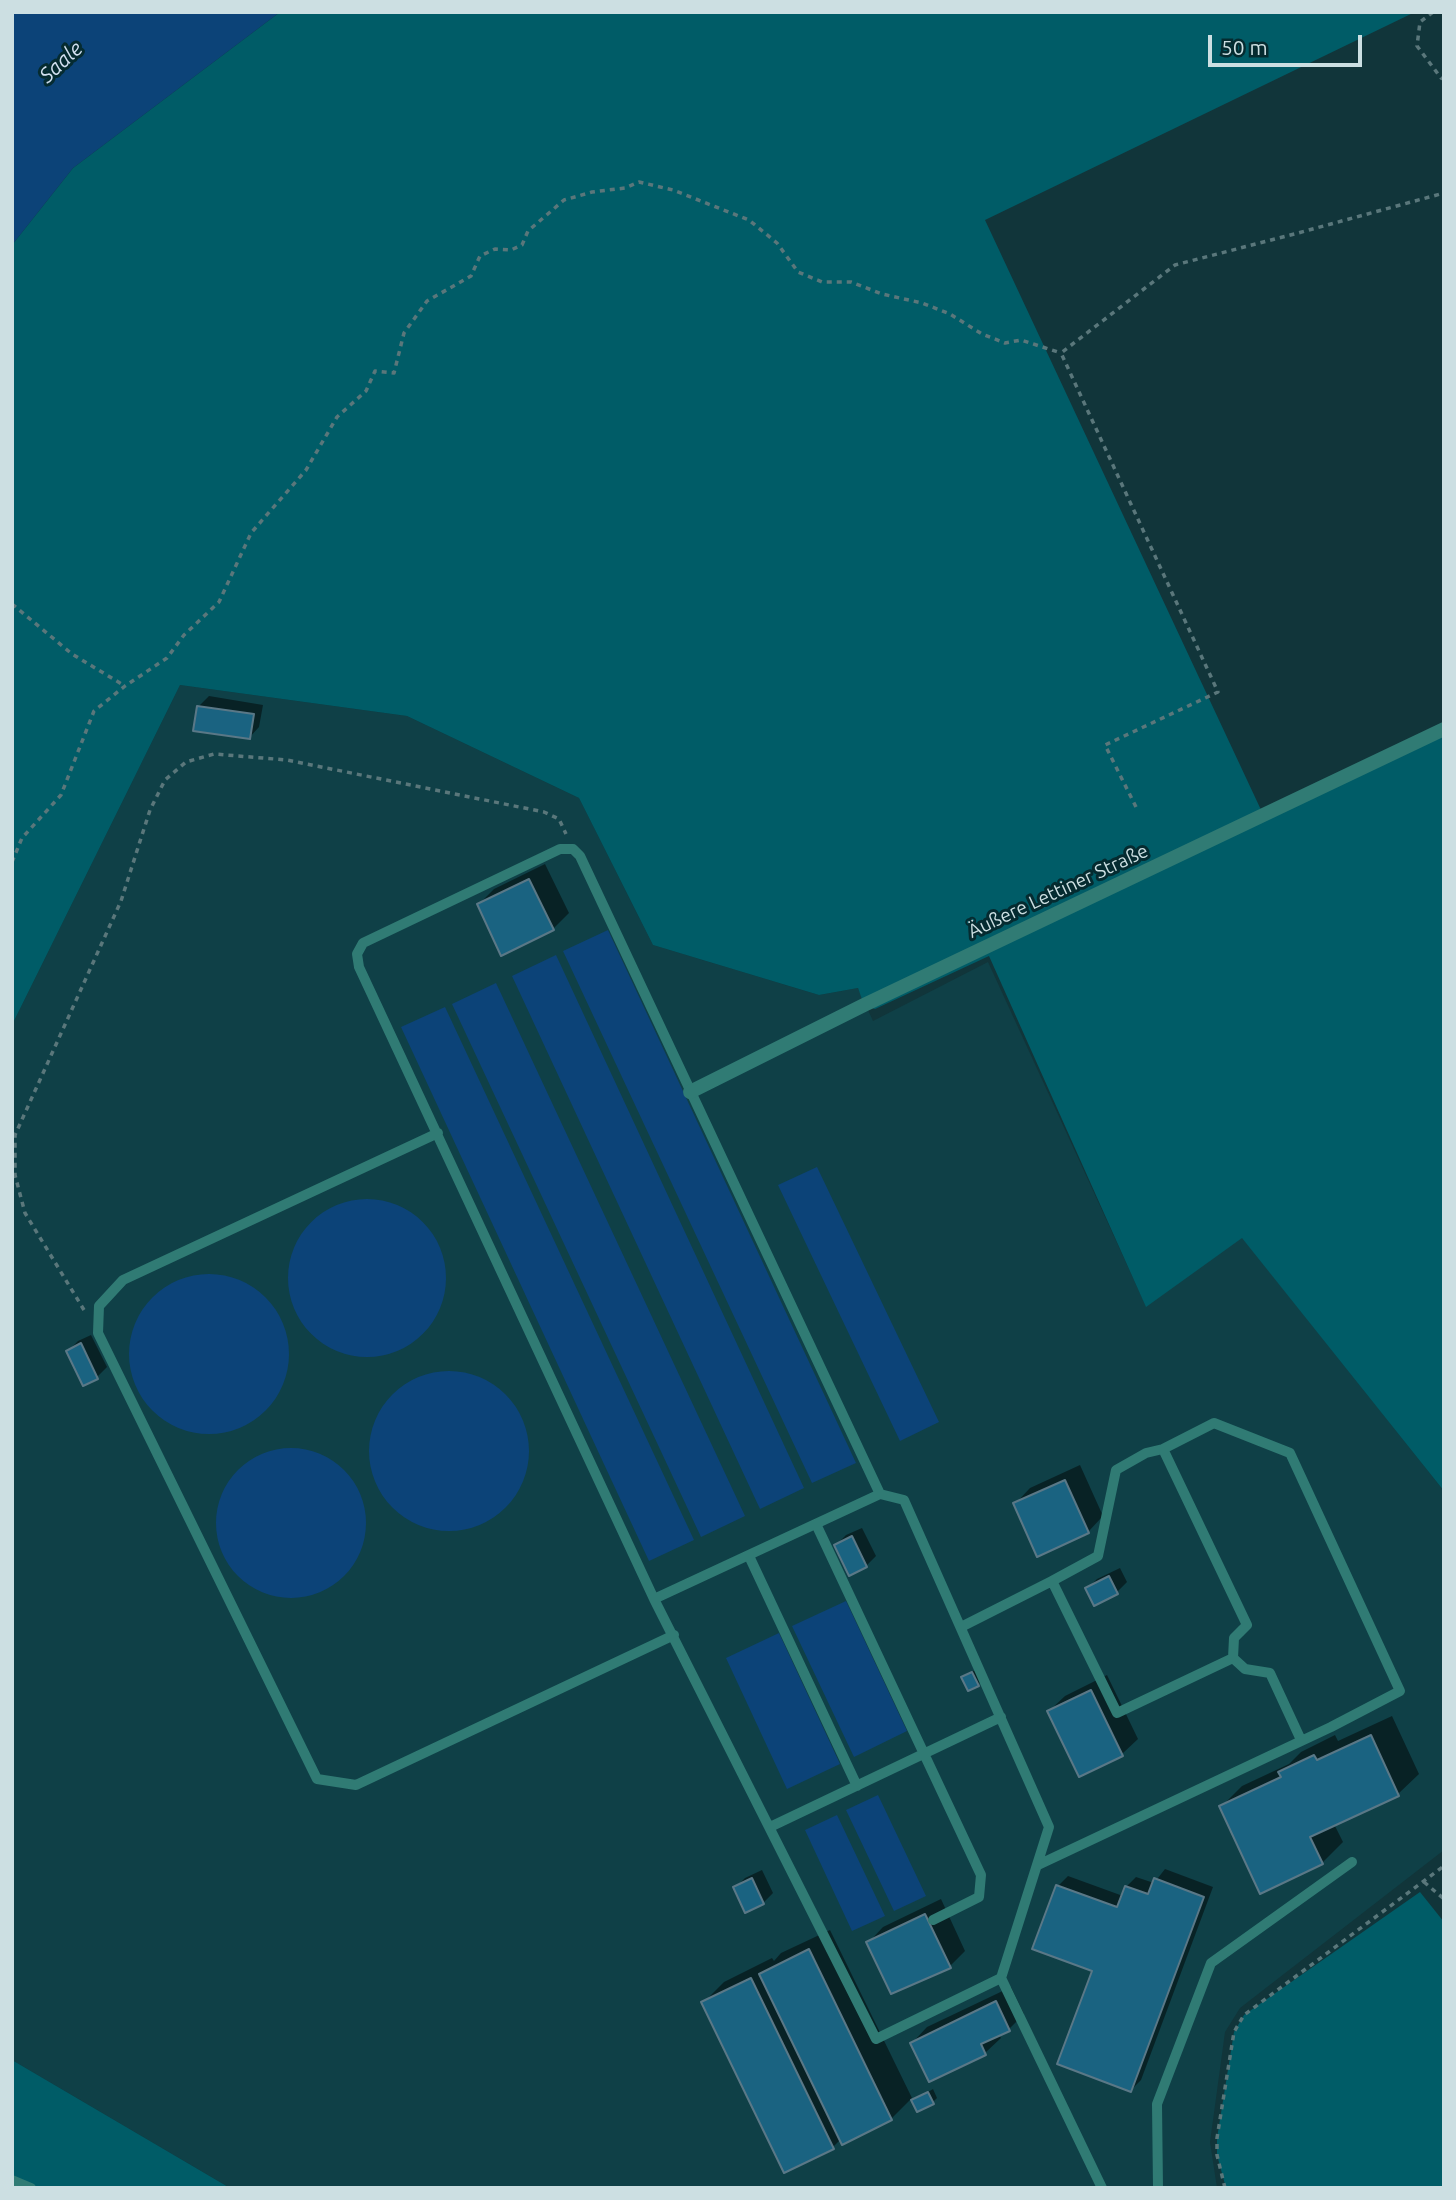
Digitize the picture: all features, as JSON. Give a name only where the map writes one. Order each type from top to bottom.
[{"type":"street","name":"Äußere Lettiner Straße","points":[[690,1092],[864,1005],[1444,729]]},
{"type":"lane","points":[[880,1494],[580,856],[573,849],[560,849],[363,943],[357,954],[359,967],[654,1599],[876,2039],[1001,1978]]},
{"type":"lane","points":[[438,1133],[123,1280],[99,1306],[98,1334],[317,1779],[356,1785],[674,1635]]},
{"type":"lane","points":[[961,1626],[1098,1556],[1116,1470],[1146,1453],[1163,1449],[1214,1423],[1290,1453],[1400,1691],[1301,1741],[1038,1865]]},
{"type":"lane","points":[[1163,1449],[1247,1625],[1234,1638],[1233,1658]]},
{"type":"lane","points":[[654,1599],[880,1494],[904,1500],[1049,1826],[1001,1978],[1102,2188]]},
{"type":"lane","points":[[816,1524],[981,1875],[979,1896],[933,1920]]},
{"type":"lane","points":[[749,1556],[858,1786]]},
{"type":"lane","points":[[1052,1581],[1117,1713],[1233,1658]]},
{"type":"lane","points":[[1233,1658],[1245,1669],[1270,1673],[1301,1741]]},
{"type":"lane","points":[[770,1827],[1001,1717]]},
{"type":"lane","points":[[1158,2188],[1157,2104],[1211,1963],[1352,1862]]},
{"type":"lane","points":[[12,2180],[31,2188]]},
{"type":"path","points":[[1433,12],[1420,22],[1417,46],[1444,79]]},
{"type":"path","points":[[12,862],[22,838],[61,795],[94,711],[167,658],[184,635],[219,602],[251,533],[306,470],[337,417],[366,391],[375,370],[394,373],[404,333],[427,300],[471,276],[480,256],[495,249],[511,250],[522,245],[528,231],[564,200],[592,192],[625,188],[639,182],[673,190],[749,220],[777,243],[798,272],[822,282],[851,282],[882,294],[922,303],[950,314],[982,334],[1005,343],[1021,340],[1061,353],[1218,692],[1105,745],[1136,807]]},
{"type":"path","points":[[1061,353],[1175,265],[1444,193]]},
{"type":"path","points":[[12,604],[72,654],[125,686]]},
{"type":"path","points":[[98,1334],[25,1213],[15,1175],[15,1135],[121,901],[150,810],[165,780],[186,762],[214,754],[287,761],[544,813],[559,819],[573,849]]},
{"type":"path","points":[[1225,2188],[1217,2155],[1217,2138],[1234,2032],[1244,2015],[1444,1866]]},
{"type":"path","points":[[1423,1882],[1444,1899]]},
{"type":"shaded area","points":[[280,12],[1415,12],[985,220],[1262,812],[1444,733],[1444,1491],[1242,1238],[1146,1307],[989,956],[875,1009],[864,1005],[858,988],[819,995],[653,945],[579,798],[407,716],[180,685],[12,1025],[12,245],[73,168]]},
{"type":"shaded area","points":[[180,685],[407,716],[579,798],[653,945],[819,995],[858,988],[873,1021],[988,962],[1146,1306],[1242,1237],[1444,1491],[1444,1850],[1240,2008],[1225,2032],[1210,2142],[1217,2188],[230,2188],[12,2060],[12,1025]]},
{"type":"shaded area","points":[[1420,1892],[1444,1922],[1444,2188],[1226,2188],[1217,2155],[1217,2138],[1234,2032],[1244,2015]]},
{"type":"shaded area","points":[[12,2060],[230,2188],[12,2188]]},
{"type":"water","name":"Saale","points":[[12,12],[280,12],[73,168],[12,245]]},
{"type":"water","points":[[608,930],[856,1463],[812,1483],[563,951]]},
{"type":"water","points":[[556,955],[804,1488],[760,1509],[512,976]]},
{"type":"water","points":[[496,983],[745,1516],[701,1537],[452,1004]]},
{"type":"water","points":[[445,1007],[694,1540],[649,1561],[401,1027]]},
{"type":"water","points":[[817,1167],[939,1422],[900,1441],[778,1185]]},
{"type":"water","points":[[367,1199],[397,1205],[423,1222],[440,1248],[446,1278],[440,1308],[423,1334],[397,1351],[367,1357],[337,1351],[311,1334],[294,1308],[288,1278],[294,1248],[311,1222],[337,1205]]},
{"type":"water","points":[[209,1274],[240,1280],[266,1297],[283,1323],[289,1354],[283,1385],[266,1411],[240,1428],[209,1434],[178,1428],[152,1411],[135,1385],[129,1354],[135,1323],[152,1297],[178,1280]]},
{"type":"water","points":[[449,1371],[480,1377],[506,1394],[523,1420],[529,1451],[523,1482],[506,1508],[480,1525],[449,1531],[418,1525],[392,1508],[375,1482],[369,1451],[375,1420],[392,1394],[418,1377]]},
{"type":"water","points":[[291,1448],[320,1453],[344,1470],[361,1494],[366,1523],[361,1552],[344,1576],[320,1593],[291,1598],[262,1593],[238,1576],[221,1552],[216,1523],[221,1494],[238,1470],[262,1453]]},
{"type":"water","points":[[846,1601],[907,1731],[854,1757],[792,1626]]},
{"type":"water","points":[[779,1633],[840,1764],[787,1789],[726,1658]]},
{"type":"water","points":[[878,1795],[926,1896],[894,1911],[846,1810]]},
{"type":"water","points":[[837,1815],[885,1916],[852,1931],[805,1830]]},
{"type":"building","points":[[197,706],[254,714],[250,739],[193,731]]},
{"type":"building","points":[[529,879],[554,930],[501,956],[477,904]]},
{"type":"building","points":[[81,1343],[98,1379],[83,1386],[66,1351]]},
{"type":"building","points":[[1065,1480],[1089,1533],[1037,1557],[1013,1503]]},
{"type":"building","points":[[852,1536],[867,1567],[849,1576],[834,1545]]},
{"type":"building","points":[[1109,1576],[1118,1594],[1094,1606],[1085,1588]]},
{"type":"building","points":[[972,1672],[979,1686],[968,1691],[961,1677]]},
{"type":"building","points":[[1091,1690],[1123,1756],[1079,1777],[1047,1711]]},
{"type":"building","points":[[1371,1735],[1399,1796],[1310,1837],[1323,1864],[1260,1894],[1219,1806],[1281,1777],[1278,1772],[1314,1755],[1317,1760]]},
{"type":"building","points":[[752,1878],[764,1904],[745,1913],[733,1887]]},
{"type":"building","points":[[1154,1878],[1204,1897],[1131,2092],[1057,2064],[1092,1971],[1032,1949],[1056,1885],[1117,1907],[1125,1886],[1148,1894]]},
{"type":"building","points":[[925,1914],[951,1968],[891,1994],[866,1942]]},
{"type":"building","points":[[809,1949],[892,2120],[842,2145],[759,1974]]},
{"type":"building","points":[[751,1978],[834,2149],[784,2173],[701,2002]]},
{"type":"building","points":[[996,2001],[1010,2031],[981,2044],[986,2055],[929,2082],[910,2043]]},
{"type":"building","points":[[928,2092],[934,2104],[917,2112],[911,2100]]}]
